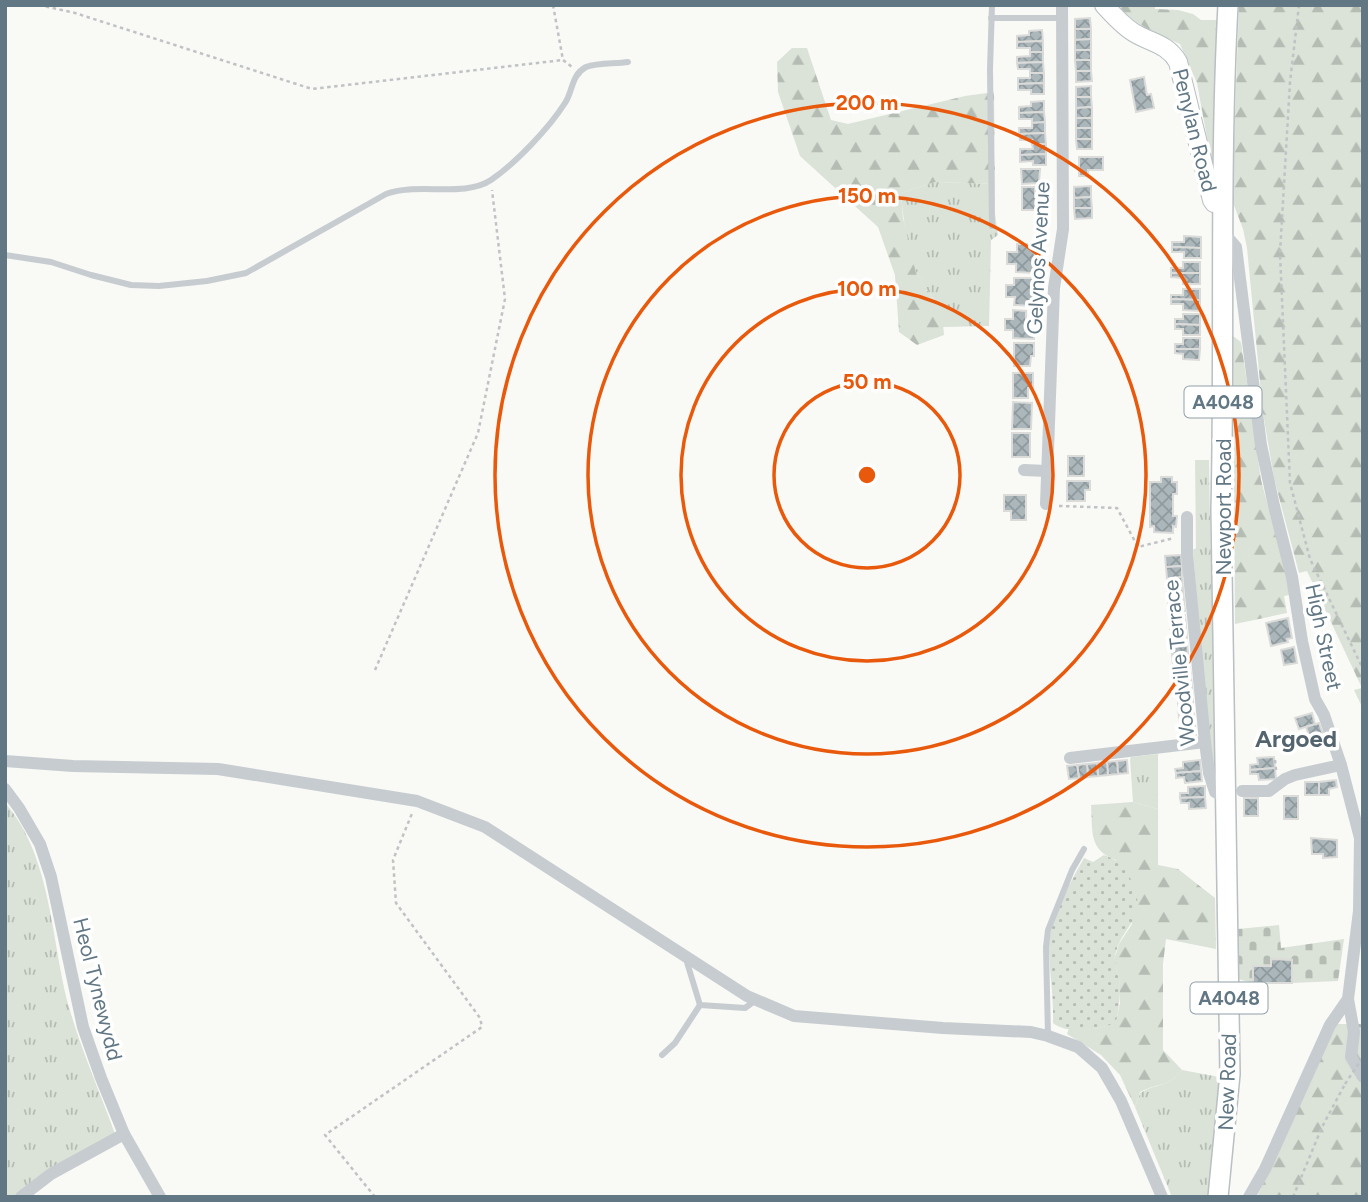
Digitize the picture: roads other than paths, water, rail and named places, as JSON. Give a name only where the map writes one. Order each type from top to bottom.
[{"type":"main road","name":"Penylan Road","points":[[1104,5],[1134,33],[1166,47],[1174,54],[1211,197],[1214,202],[1221,203]]},
{"type":"main road","name":"Newport Road","points":[[1228,5],[1221,203],[1221,510],[1235,794]]},
{"type":"main road","name":"New Road","points":[[1218,1197],[1230,1074],[1235,794]]},
{"type":"street","name":"Gelynos Avenue","points":[[1050,505],[1047,471],[1054,288],[1063,229],[1061,12]]},
{"type":"street","name":"High Street","points":[[1221,238],[1229,239],[1236,247],[1261,445],[1292,577],[1315,699],[1324,715],[1361,838],[1359,911],[1348,999],[1330,1025],[1265,1169],[1249,1197]]},
{"type":"street","points":[[1024,470],[1047,471]]},
{"type":"street","name":"Woodville Terrace","points":[[1187,517],[1187,553],[1209,773],[1215,792],[1235,794]]},
{"type":"street","points":[[1070,758],[1205,742]]},
{"type":"street","points":[[5,761],[74,766],[219,769],[417,801],[485,827],[756,1000],[794,1016],[1031,1032],[1078,1047],[1102,1068],[1121,1101],[1162,1197]]},
{"type":"street","points":[[1235,794],[1269,791],[1295,775],[1340,765]]},
{"type":"street","name":"Heol Tynewydd","points":[[5,789],[40,844],[51,877],[83,1027],[124,1135],[160,1197]]},
{"type":"street","points":[[1348,999],[1354,1032],[1351,1057],[1363,1077]]},
{"type":"street","points":[[21,1197],[51,1174],[124,1135]]},
{"type":"lane","points":[[992,5],[992,226]]},
{"type":"lane","points":[[991,18],[1061,12]]},
{"type":"lane","points":[[5,255],[51,262],[131,285],[207,281],[246,273],[392,192],[407,188],[466,187],[491,180],[554,118],[582,70],[594,65],[628,62]]},
{"type":"lane","points":[[1048,1036],[1048,930],[1072,870],[1084,849]]},
{"type":"lane","points":[[662,1055],[675,1044],[700,1006],[686,957]]},
{"type":"lane","points":[[700,1006],[744,1008],[756,1000]]},
{"type":"district","name":"Argoed","points":[[1296,738]]}]
